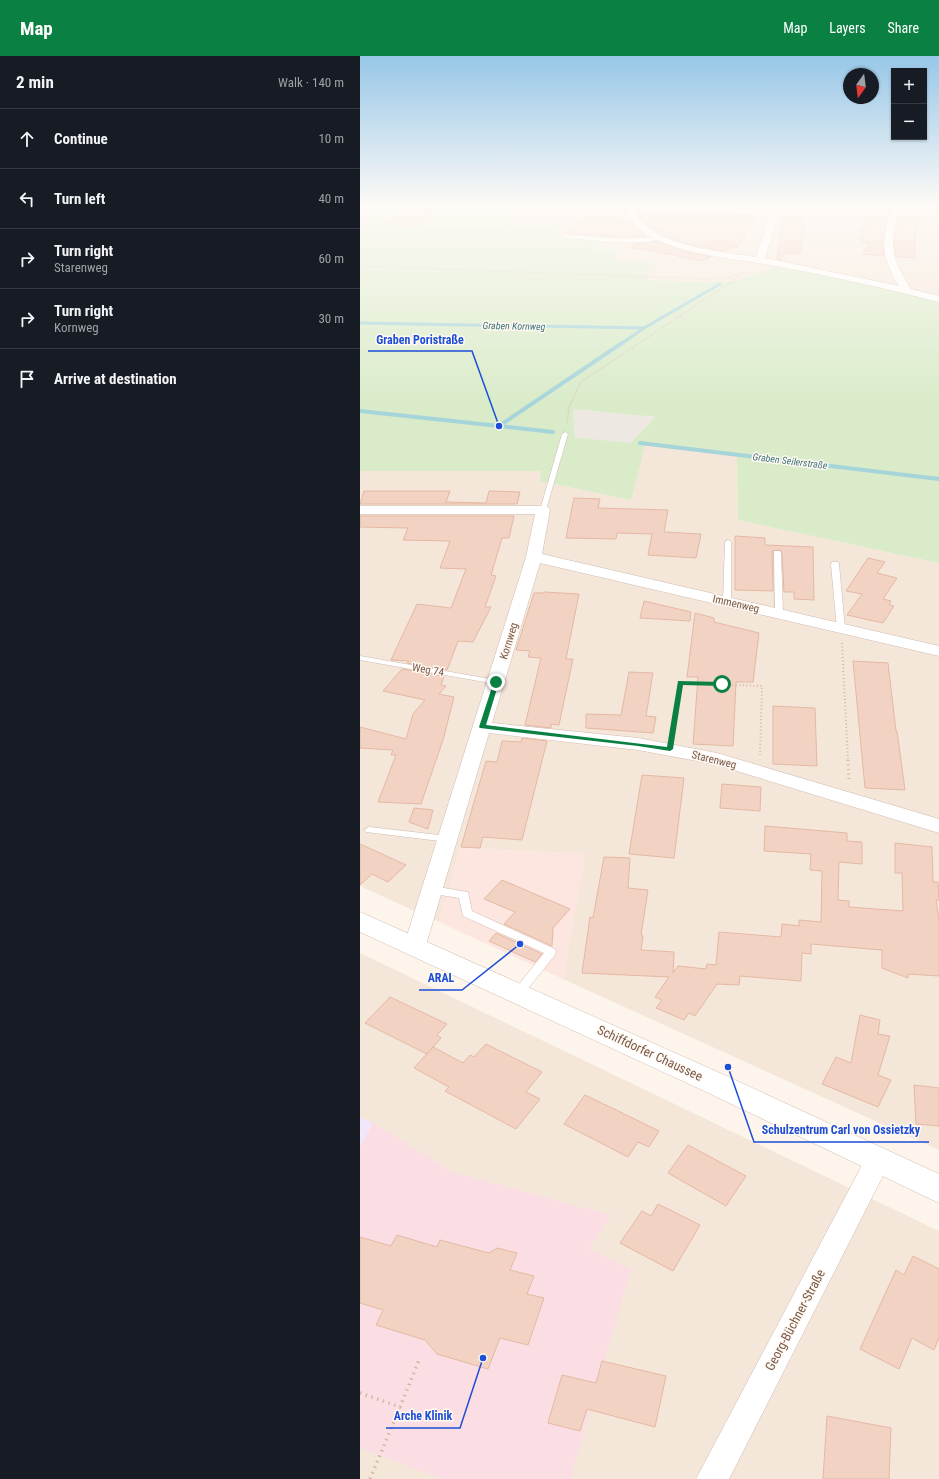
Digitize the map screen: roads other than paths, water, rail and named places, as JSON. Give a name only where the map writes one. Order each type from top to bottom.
[{"type":"main road","name":"Schiffdorfer Chaussee","points":[[360,921],[712,1082],[939,1189]]},
{"type":"street","points":[[813,271],[939,299]]},
{"type":"street","points":[[896,271],[907,291]]},
{"type":"street","points":[[360,510],[544,510]]},
{"type":"street","name":"Kornweg","points":[[415,945],[534,557],[544,510]]},
{"type":"street","name":"Immenweg","points":[[534,557],[939,651]]},
{"type":"street","name":"Starenweg","points":[[482,727],[638,744],[717,759],[939,826]]},
{"type":"street","name":"Georg-Büchner-Straße","points":[[712,1479],[878,1160]]},
{"type":"lane","points":[[544,510],[565,434]]},
{"type":"lane","points":[[727,602],[728,542]]},
{"type":"lane","points":[[777,553],[779,614]]},
{"type":"lane","points":[[835,564],[841,628]]},
{"type":"lane","name":"Weg 74","points":[[360,658],[496,682]]},
{"type":"lane","points":[[369,830],[448,839]]},
{"type":"lane","points":[[432,890],[464,895],[467,913],[551,952],[518,993]]},
{"type":"waterway","points":[[644,328],[720,284]]},
{"type":"waterway","name":"Graben Kornweg","points":[[360,323],[644,328]]},
{"type":"waterway","points":[[621,344],[644,328]]},
{"type":"waterway","points":[[499,426],[622,343]]},
{"type":"waterway","points":[[360,411],[499,426]]},
{"type":"waterway","name":"Graben Seilerstraße","points":[[499,426],[553,432]]},
{"type":"waterway","name":"Graben Seilerstraße","points":[[640,443],[939,479]]},
{"type":"place","name":"Graben Poristraße","points":[[499,426]]},
{"type":"place","name":"ARAL","points":[[520,944]]},
{"type":"place","name":"Schulzentrum Carl von Ossietzky","points":[[728,1067]]},
{"type":"place","name":"Arche Klinik","points":[[483,1358]]}]
